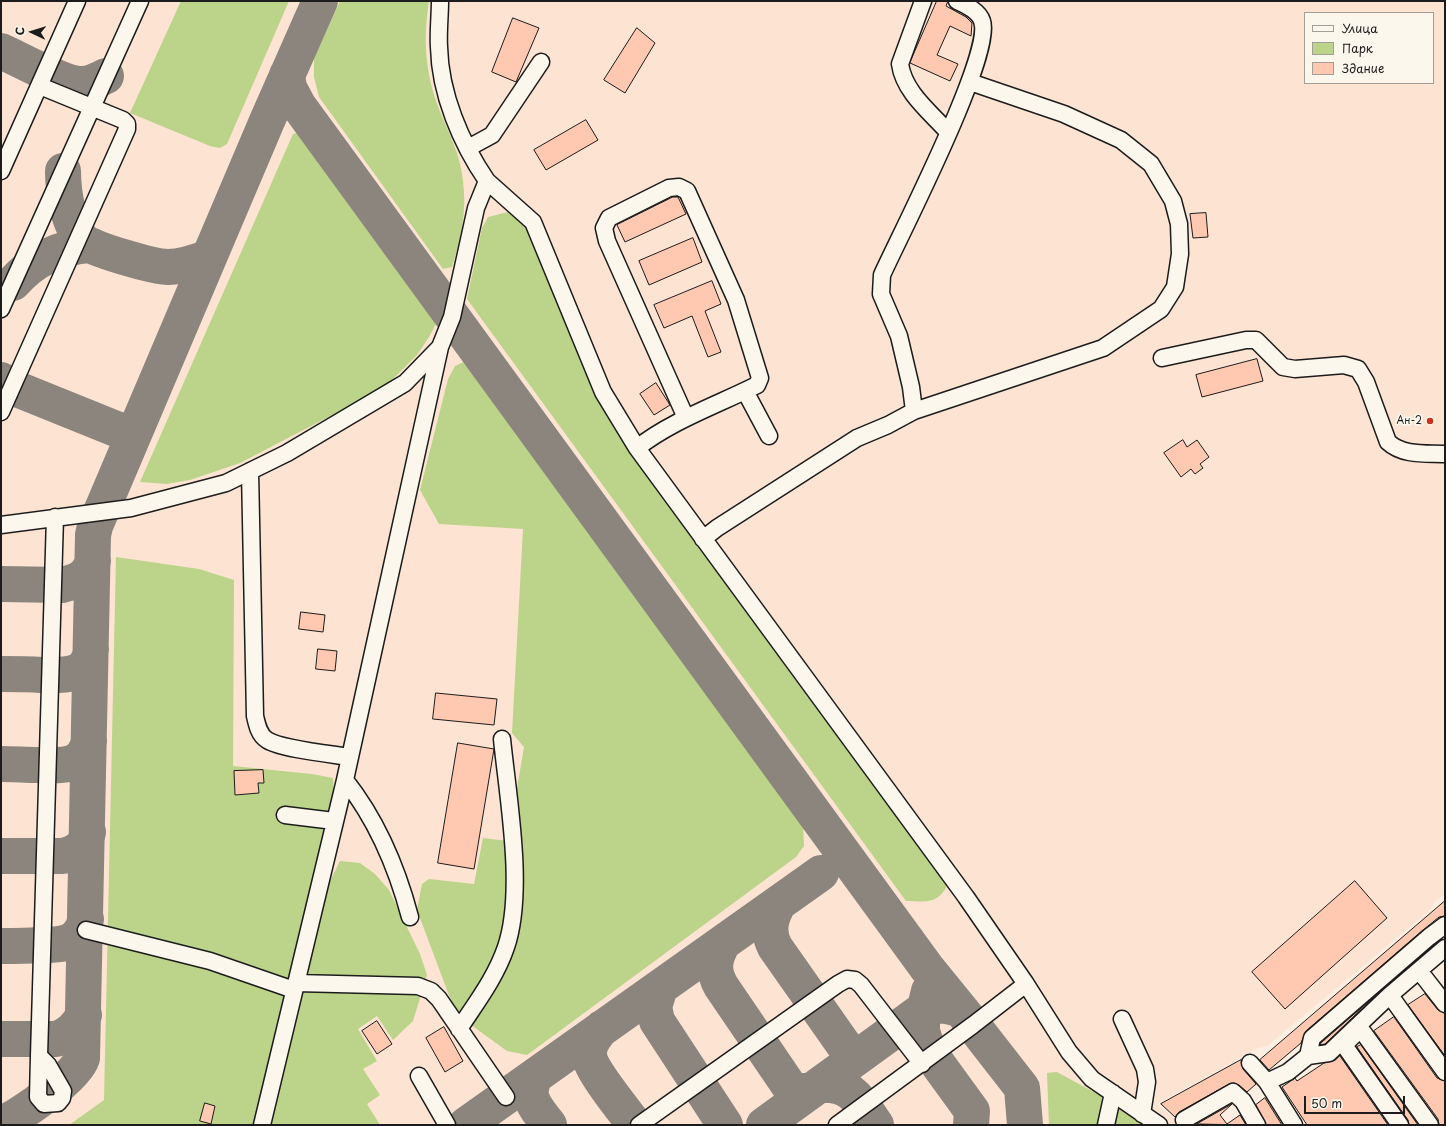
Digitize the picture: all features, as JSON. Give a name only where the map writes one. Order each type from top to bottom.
[{"type":"lane","points":[[1,171],[77,1]]},
{"type":"lane","points":[[1,309],[140,1]]},
{"type":"lane","points":[[440,1],[439,48],[443,84],[456,123],[473,160],[487,181],[533,222],[602,392],[637,448],[966,897],[1026,984],[1069,1052],[1092,1080],[1159,1125]]},
{"type":"lane","points":[[923,1],[900,64],[902,75],[908,88],[948,132]]},
{"type":"lane","points":[[914,410],[911,387],[899,336],[881,294],[882,275],[970,82],[984,30],[982,21],[977,12],[957,1]]},
{"type":"lane","points":[[468,148],[492,135],[541,62]]},
{"type":"lane","points":[[703,539],[717,528],[856,438],[888,425],[914,410],[1103,348],[1160,309],[1175,287],[1180,254],[1179,224],[1173,201],[1151,164],[1121,140],[1064,114],[970,82]]},
{"type":"lane","points":[[1,412],[127,129],[127,124],[123,120],[40,86]]},
{"type":"lane","points":[[262,1125],[345,780],[440,347],[452,317],[476,208],[487,181]]},
{"type":"lane","points":[[637,448],[651,437],[686,418],[757,385],[760,378],[736,300],[687,191],[679,187],[668,188],[609,218],[604,228],[606,241],[686,418]]},
{"type":"lane","points":[[1162,358],[1246,340],[1256,340],[1283,367],[1295,369],[1344,365],[1358,369],[1366,382],[1388,442],[1394,448],[1407,452],[1445,454]]},
{"type":"lane","points":[[1,525],[131,508],[226,483],[287,453],[405,383],[440,347]]},
{"type":"lane","points":[[746,391],[769,436]]},
{"type":"lane","points":[[250,471],[254,716],[259,731],[267,740],[280,745],[350,757]]},
{"type":"lane","points":[[39,1056],[55,517]]},
{"type":"lane","points":[[459,1029],[493,976],[506,947],[514,909],[514,856],[502,739]]},
{"type":"lane","points":[[345,780],[360,800],[391,862],[400,882],[410,917]]},
{"type":"lane","points":[[285,815],[334,821]]},
{"type":"lane","points":[[1308,1056],[1312,1038],[1429,937],[1445,925]]},
{"type":"lane","points":[[86,930],[210,960],[295,986],[418,986],[431,991],[439,999],[506,1097]]},
{"type":"lane","points":[[1267,1082],[1288,1072],[1308,1056],[1329,1052],[1390,995],[1445,948]]},
{"type":"lane","points":[[1400,1125],[1344,1045],[1360,1028],[1445,961]]},
{"type":"lane","points":[[1424,977],[1445,1004]]},
{"type":"lane","points":[[639,1125],[812,1001],[847,979],[855,980],[860,985],[922,1064]]},
{"type":"lane","points":[[837,1125],[922,1064],[1026,984]]},
{"type":"lane","points":[[1394,1001],[1445,1072]]},
{"type":"lane","points":[[1122,1019],[1145,1069],[1146,1082],[1142,1114]]},
{"type":"lane","points":[[1360,1028],[1430,1125]]},
{"type":"lane","points":[[1250,1063],[1267,1082],[1294,1125]]},
{"type":"lane","points":[[419,1076],[447,1125]]},
{"type":"lane","points":[[1184,1120],[1233,1092],[1243,1101],[1257,1125]]},
{"type":"lane","points":[[1106,1125],[1113,1093]]},
{"type":"shaded area","points":[[1,1],[1445,1],[1445,894],[1435,901],[1429,911],[1267,1046],[1258,1048],[1157,1104],[1182,1125],[1,1125]]},
{"type":"green space","points":[[181,1],[289,1],[227,144],[220,148],[210,146],[130,113]]},
{"type":"green space","points":[[340,1],[429,1],[426,29],[426,56],[428,69],[434,95],[460,162],[464,192],[464,214],[458,246],[452,267],[443,269],[319,97],[314,77],[314,58]]},
{"type":"green space","points":[[301,132],[439,318],[417,355],[391,381],[361,400],[240,463],[190,480],[167,484],[140,482],[293,134]]},
{"type":"green space","points":[[508,212],[521,216],[531,230],[607,410],[949,881],[942,894],[937,898],[921,902],[906,901],[467,299],[482,228],[488,217]]},
{"type":"green space","points":[[468,360],[803,822],[804,846],[796,857],[527,1055],[507,1051],[456,1014],[417,910],[422,884],[429,879],[474,884],[483,838],[508,841],[524,747],[512,733],[523,529],[439,524],[420,490],[448,379],[455,366]]},
{"type":"green space","points":[[116,557],[199,569],[234,580],[233,766],[312,774],[333,778],[334,797],[254,1125],[69,1125],[104,1100]]},
{"type":"green space","points":[[340,861],[360,863],[375,874],[389,890],[420,954],[427,975],[413,1021],[393,1040],[377,1016],[358,1029],[377,1061],[363,1069],[380,1095],[367,1104],[380,1125],[268,1125],[329,883]]},
{"type":"green space","points":[[1057,1072],[1134,1114],[1150,1125],[1049,1125],[1047,1073]]},
{"type":"building","points":[[937,1],[948,1],[946,6],[966,17],[972,23],[971,36],[950,26],[937,55],[958,64],[950,81],[910,63]]},
{"type":"building","points":[[513,18],[539,28],[516,82],[492,72]]},
{"type":"building","points":[[637,28],[655,43],[625,93],[604,80]]},
{"type":"building","points":[[586,120],[598,140],[546,170],[534,150]]},
{"type":"building","points":[[673,197],[678,197],[686,214],[625,242],[617,225]]},
{"type":"building","points":[[1206,213],[1208,237],[1193,238],[1190,214]]},
{"type":"building","points":[[693,238],[702,262],[649,285],[639,261]]},
{"type":"building","points":[[712,281],[721,304],[705,311],[721,352],[708,357],[692,316],[664,328],[654,305]]},
{"type":"building","points":[[1257,359],[1263,381],[1202,397],[1196,375]]},
{"type":"building","points":[[656,383],[670,405],[654,415],[640,394]]},
{"type":"building","points":[[1183,440],[1187,447],[1197,440],[1209,457],[1200,464],[1203,468],[1195,474],[1191,469],[1181,477],[1164,453]]},
{"type":"building","points":[[301,612],[325,615],[323,632],[299,629]]},
{"type":"building","points":[[318,649],[337,651],[335,671],[316,669]]},
{"type":"building","points":[[436,693],[497,699],[494,725],[433,719]]},
{"type":"building","points":[[458,743],[494,749],[474,869],[438,863]]},
{"type":"building","points":[[263,770],[264,783],[258,783],[259,793],[235,795],[234,771]]},
{"type":"building","points":[[1355,881],[1387,918],[1285,1009],[1252,972]]},
{"type":"building","points":[[1445,901],[1445,916],[1439,917],[1423,930],[1306,1031],[1301,1043],[1269,1070],[1260,1060]]},
{"type":"building","points":[[1425,994],[1438,1010],[1445,1013],[1445,1056],[1408,1005]]},
{"type":"building","points":[[1375,996],[1325,1044],[1320,1045],[1321,1043]]},
{"type":"building","points":[[1394,1017],[1437,1078],[1445,1081],[1445,1125],[1439,1125],[1438,1119],[1374,1031]]},
{"type":"building","points":[[377,1021],[392,1044],[377,1054],[362,1031]]},
{"type":"building","points":[[444,1027],[463,1061],[445,1072],[426,1038]]},
{"type":"building","points":[[1361,1045],[1418,1125],[1409,1125],[1408,1120],[1357,1047]]},
{"type":"building","points":[[1340,1056],[1388,1125],[1307,1125],[1282,1087],[1295,1078],[1297,1081],[1324,1063],[1335,1060]]},
{"type":"building","points":[[1241,1060],[1243,1069],[1256,1084],[1247,1092],[1239,1085],[1234,1083],[1229,1084],[1179,1112],[1175,1117],[1161,1104]]},
{"type":"building","points":[[1265,1098],[1282,1125],[1266,1125],[1256,1105]]},
{"type":"building","points":[[205,1103],[215,1106],[211,1124],[200,1121]]},
{"type":"building","points":[[1232,1104],[1220,1115],[1227,1124],[1240,1115],[1246,1125],[1197,1124]]},
{"type":"taxiway","points":[[1,1125],[34,1105],[59,1086],[69,1076],[82,1058],[93,535],[95,526],[267,121],[320,1]]},
{"type":"taxiway","points":[[1,51],[62,80],[72,83],[86,84],[106,76]]},
{"type":"taxiway","points":[[287,75],[289,88],[298,105],[927,968],[962,1011]]},
{"type":"taxiway","points":[[63,171],[67,208],[74,226],[83,241],[124,257],[168,267],[184,265],[209,257]]},
{"type":"taxiway","points":[[13,283],[38,261],[48,256],[79,246],[90,245]]},
{"type":"taxiway","points":[[1,380],[12,387],[121,431],[131,429],[138,424]]},
{"type":"taxiway","points":[[1,584],[62,585],[73,582],[85,575],[91,567],[93,561]]},
{"type":"taxiway","points":[[1,674],[58,675],[74,673],[85,665],[89,658],[91,649]]},
{"type":"taxiway","points":[[1,764],[70,764],[81,757],[86,750],[89,741]]},
{"type":"taxiway","points":[[1,856],[68,855],[77,851],[83,845],[88,832]]},
{"type":"taxiway","points":[[466,1125],[821,873]]},
{"type":"taxiway","points":[[779,903],[773,914],[770,930],[775,947],[848,1051],[857,1054],[866,1051]]},
{"type":"taxiway","points":[[1,946],[62,944],[74,939],[79,934],[86,919]]},
{"type":"taxiway","points":[[723,943],[715,964],[716,975],[721,986],[789,1086],[796,1091],[811,1091]]},
{"type":"taxiway","points":[[660,987],[654,1007],[657,1021],[725,1125]]},
{"type":"taxiway","points":[[929,991],[922,1020],[922,1031],[926,1044],[932,1056],[972,1111],[971,1125]]},
{"type":"taxiway","points":[[764,1125],[924,1009],[938,1005],[948,1006],[962,1011],[1022,1088],[1025,1125]]},
{"type":"taxiway","points":[[1,1039],[56,1039],[73,1030],[84,1015]]},
{"type":"taxiway","points":[[602,1028],[591,1044],[589,1051],[591,1061],[595,1070],[635,1125]]},
{"type":"taxiway","points":[[536,1075],[532,1082],[531,1096],[536,1107],[549,1125]]},
{"type":"taxiway","points":[[820,1085],[831,1085],[848,1090],[860,1101],[876,1125]]},
{"type":"place","name":"Ан-2","points":[[1430,421]]}]
